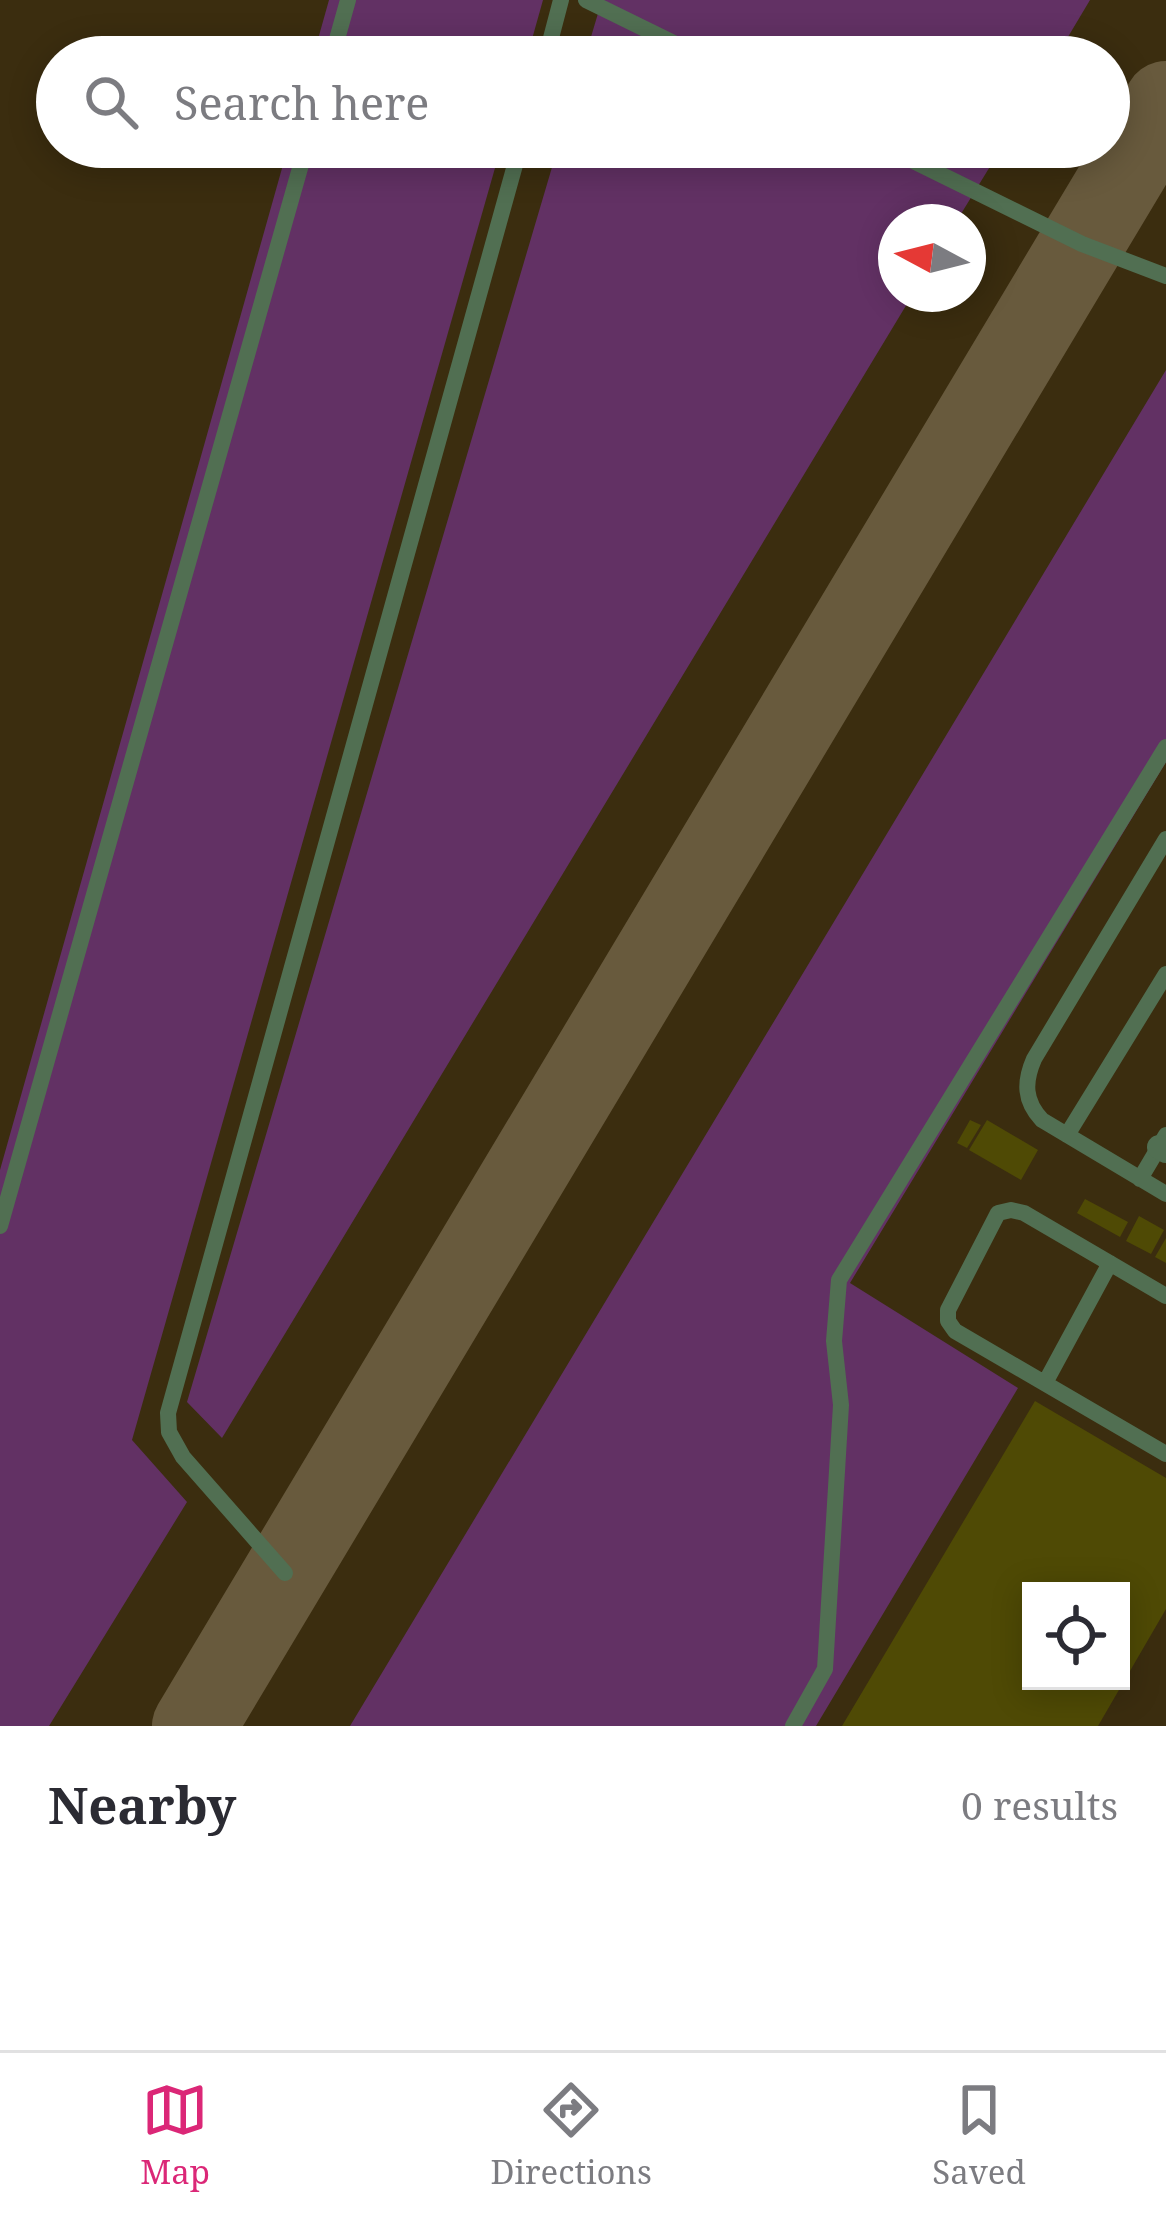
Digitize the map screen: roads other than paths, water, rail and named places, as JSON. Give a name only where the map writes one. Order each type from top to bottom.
[{"type":"lane","points":[[338,36],[348,0]]},
{"type":"lane","points":[[552,36],[561,0]]},
{"type":"lane","points":[[586,0],[659,36]]},
{"type":"lane","points":[[0,1226],[300,168]]},
{"type":"lane","points":[[285,1573],[183,1457],[169,1432],[168,1413],[514,168]]},
{"type":"lane","points":[[928,168],[1082,244],[1166,276]]},
{"type":"lane","points":[[793,1726],[824,1669],[842,1405],[834,1341],[839,1280],[1166,747]]},
{"type":"lane","points":[[1166,839],[1029,1069],[1026,1085],[1030,1106],[1042,1120],[1166,1194]]},
{"type":"lane","points":[[1067,1135],[1166,974]]},
{"type":"lane","points":[[1139,1179],[1164,1144]]},
{"type":"lane","points":[[1166,1296],[1024,1213],[1011,1210],[998,1213],[947,1310],[955,1330],[1166,1454]]},
{"type":"lane","points":[[1045,1384],[1110,1264]]}]
